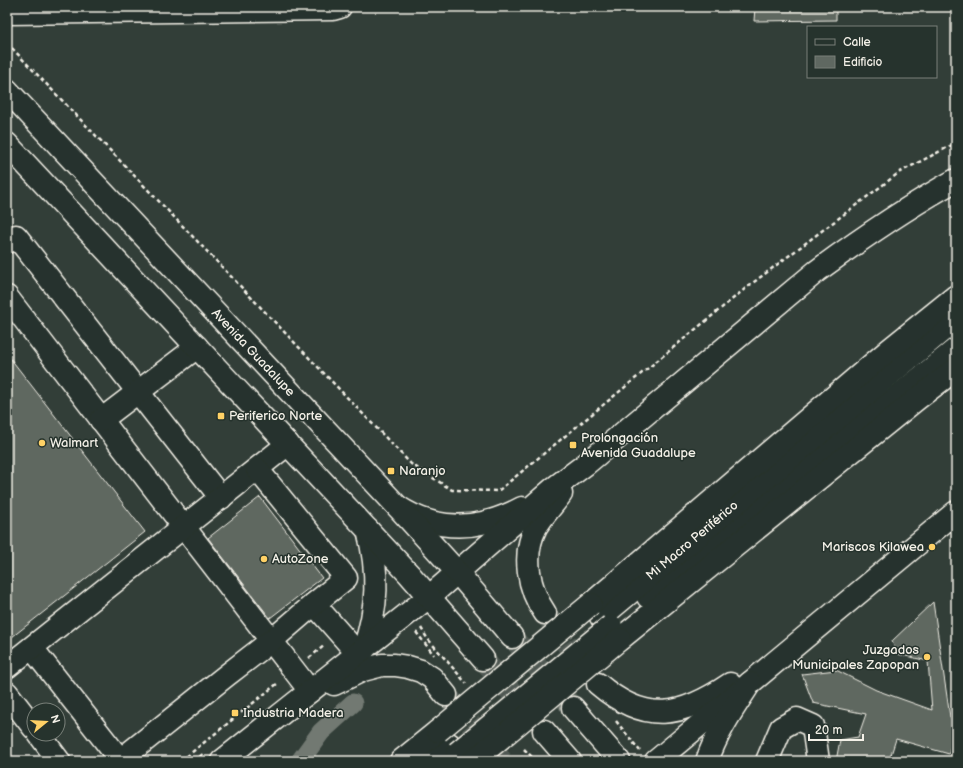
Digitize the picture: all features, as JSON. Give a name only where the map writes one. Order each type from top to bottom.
[{"type":"main road","points":[[7,13],[231,8],[333,9],[340,7]]},
{"type":"main road","name":"Avenida Guadalupe","points":[[7,90],[397,506],[457,572],[512,637]]},
{"type":"main road","points":[[9,150],[197,347],[430,596],[483,659]]},
{"type":"main road","points":[[397,506],[414,516],[433,523],[449,526],[465,526],[501,517],[519,510],[537,500],[586,464],[817,271],[888,220],[956,180]]},
{"type":"main road","points":[[7,242],[16,236],[221,498]]},
{"type":"main road","points":[[428,761],[452,750],[606,621],[883,355],[956,296]]},
{"type":"main road","points":[[7,297],[271,641],[314,688]]},
{"type":"main road","name":"Mi Macro Periférico","points":[[606,621],[956,319]]},
{"type":"main road","points":[[101,420],[197,347]]},
{"type":"main road","points":[[401,761],[452,750],[606,621],[956,349]]},
{"type":"main road","points":[[606,621],[918,398],[956,368]]},
{"type":"main road","points":[[7,667],[288,444]]},
{"type":"main road","points":[[545,613],[537,598],[530,576],[528,558],[529,547],[537,526],[586,464]]},
{"type":"main road","points":[[32,648],[120,761],[221,679],[271,641],[346,578],[257,469]]},
{"type":"main road","points":[[222,761],[430,596],[554,488]]},
{"type":"main road","points":[[650,758],[750,683],[956,512]]},
{"type":"main road","points":[[361,651],[373,617],[376,583],[376,568],[368,530]]},
{"type":"main road","points":[[314,604],[361,651]]},
{"type":"main road","points":[[598,684],[621,701],[636,708],[652,712],[678,710],[695,705],[711,697],[764,662],[796,645]]},
{"type":"main road","points":[[314,688],[333,684],[372,667],[395,665],[421,671],[432,678],[446,695]]},
{"type":"main road","points":[[707,761],[711,749],[727,717],[750,683]]},
{"type":"main road","points":[[7,693],[26,718]]},
{"type":"main road","points":[[573,708],[619,761]]},
{"type":"main road","points":[[767,761],[781,728],[797,719],[813,726],[818,761]]},
{"type":"main road","points":[[544,731],[570,761]]},
{"type":"main road","points":[[45,742],[60,761]]},
{"type":"path","points":[[7,43],[411,464],[452,490],[498,492],[746,288],[900,172],[956,143]]},
{"type":"path","points":[[612,715],[650,758]]},
{"type":"path","points":[[524,749],[536,761]]},
{"type":"path","points":[[521,757],[524,761]]},
{"type":"building","points":[[755,7],[836,7],[836,20],[754,21]]},
{"type":"building","name":"Walmart","points":[[7,354],[145,532],[7,641]]},
{"type":"building","name":"AutoZone","points":[[260,497],[322,578],[270,618],[208,538]]},
{"type":"building","points":[[933,602],[950,717],[956,721],[949,754],[896,739],[889,761],[836,761],[840,740],[858,737],[866,714],[813,703],[802,674],[836,670],[876,690],[932,710],[928,661],[897,654],[892,641]]},
{"type":"waterway","points":[[300,761],[321,732],[353,703]]},
{"type":"tunnel","points":[[547,616],[586,671]]},
{"type":"tunnel","points":[[512,637],[573,708]]},
{"type":"tunnel","points":[[483,659],[532,716]]},
{"type":"tunnel","points":[[449,698],[502,761]]},
{"type":"place","name":"Periferico Norte","points":[[221,416]]},
{"type":"place","name":"Walmart","points":[[42,443]]},
{"type":"place","name":"Prolongación Avenida Guadalupe","points":[[573,445]]},
{"type":"place","name":"Naranjo","points":[[391,471]]},
{"type":"place","name":"Mariscos Kilawea","points":[[932,547]]},
{"type":"place","name":"AutoZone","points":[[264,559]]},
{"type":"place","name":"Juzgados Municipales Zapopan","points":[[927,657]]},
{"type":"place","name":"Industria Madera","points":[[235,713]]}]
